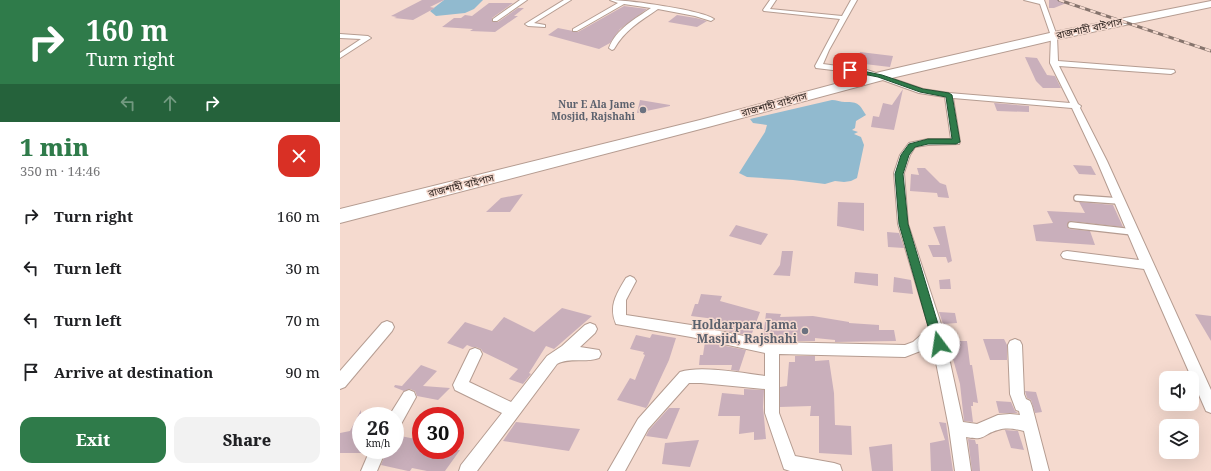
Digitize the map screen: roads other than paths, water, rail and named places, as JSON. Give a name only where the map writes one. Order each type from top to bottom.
[{"type":"highway","name":"রাজশাহী বাইপাস","points":[[340,216],[699,125],[880,76],[1054,36],[1211,4]]},
{"type":"street","points":[[495,20],[524,0]]},
{"type":"street","points":[[543,26],[528,24],[568,0]]},
{"type":"street","points":[[613,0],[696,14],[711,20]]},
{"type":"street","points":[[773,0],[766,10],[844,18]]},
{"type":"street","points":[[854,0],[819,66],[867,72],[922,91],[949,95],[1077,106]]},
{"type":"street","points":[[1027,0],[1042,1],[1054,36],[1054,63],[1077,106],[1211,406]]},
{"type":"street","points":[[575,30],[623,2]]},
{"type":"street","points":[[612,48],[613,42],[626,29],[657,7]]},
{"type":"street","points":[[340,36],[368,38],[340,56]]},
{"type":"street","points":[[1054,63],[1171,72]]},
{"type":"street","points":[[949,95],[956,142],[928,142],[912,145],[905,155],[899,174],[903,224],[936,330],[957,428],[963,471]]},
{"type":"street","points":[[1067,255],[1148,265]]},
{"type":"street","points":[[630,281],[621,298],[617,313],[621,320],[691,331],[772,348],[905,351],[918,346],[936,330]]},
{"type":"street","points":[[340,382],[387,327]]},
{"type":"street","points":[[467,471],[552,360],[567,350],[590,329]]},
{"type":"street","points":[[1015,345],[1018,394],[1021,405],[1026,406],[1042,471]]},
{"type":"street","points":[[772,348],[772,413],[790,463],[805,468],[834,471]]},
{"type":"street","points":[[552,360],[580,353],[594,354]]},
{"type":"street","points":[[475,354],[460,385],[514,411]]},
{"type":"street","points":[[616,471],[643,424],[685,377],[701,376],[772,383]]},
{"type":"street","points":[[403,407],[409,397]]},
{"type":"street","points":[[957,428],[978,432],[989,424],[1004,419],[1031,426]]},
{"type":"street","points":[[369,471],[374,459]]},
{"type":"lane","points":[[1077,198],[1119,201]]},
{"type":"lane","points":[[1071,225],[1133,232]]},
{"type":"water","points":[[444,0],[483,0],[474,9],[465,13],[436,16],[430,11]]},
{"type":"water","points":[[832,100],[856,103],[866,115],[856,121],[855,128],[852,130],[858,132],[854,134],[861,137],[864,145],[857,178],[851,181],[835,181],[825,184],[747,177],[739,173],[765,132],[767,125],[753,123],[750,119]]},
{"type":"railway","points":[[1059,0],[1211,51]]},
{"type":"place","name":"Nur E Ala Jame Mosjid, Rajshahi","points":[[643,110]]},
{"type":"place","name":"Holdarpara Jama Masjid, Rajshahi","points":[[805,331]]}]
